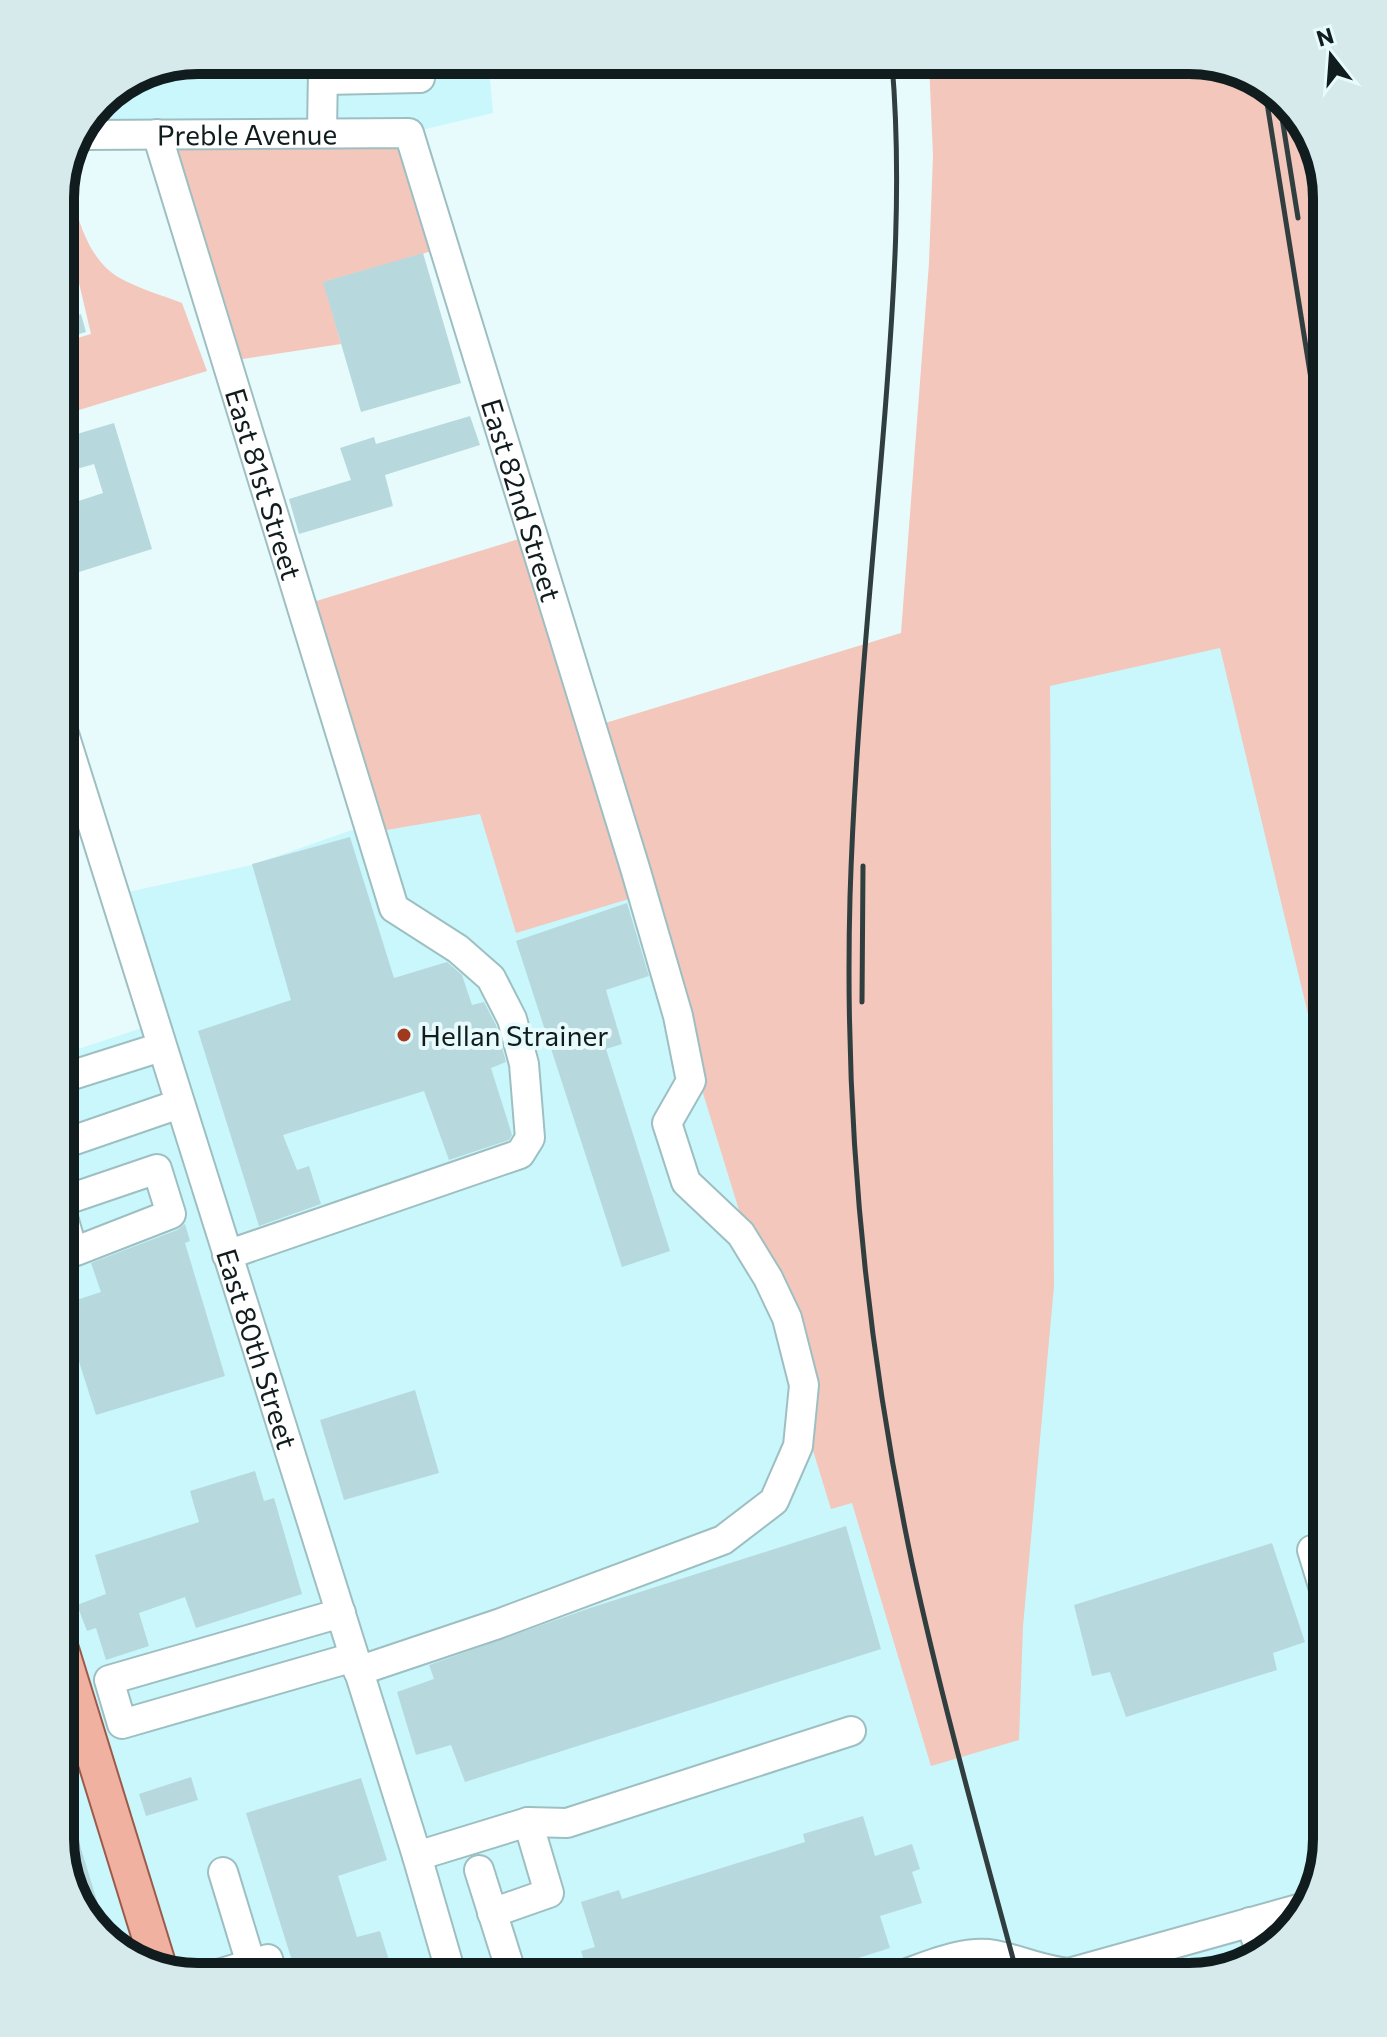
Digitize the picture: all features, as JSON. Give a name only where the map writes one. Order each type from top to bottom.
[{"type":"main road","points":[[74,1691],[155,1955]]},
{"type":"street","points":[[322,133],[324,74],[420,78],[420,74]]},
{"type":"street","name":"Preble Avenue","points":[[92,135],[409,133]]},
{"type":"street","name":"East 82nd Street","points":[[341,1613],[109,1680],[122,1724],[498,1624],[723,1540],[774,1501],[798,1446],[804,1385],[787,1318],[768,1278],[741,1234],[686,1182],[667,1123],[691,1081],[678,1016],[409,133]]},
{"type":"street","name":"East 81st Street","points":[[157,134],[394,908],[458,949],[491,978],[512,1019],[524,1064],[530,1138],[520,1154],[227,1255]]},
{"type":"street","name":"East 80th Street","points":[[74,766],[448,1963]]},
{"type":"street","points":[[74,1075],[161,1047]]},
{"type":"street","points":[[74,1140],[179,1104]]},
{"type":"street","points":[[160,1180],[199,1168]]},
{"type":"street","points":[[74,1199],[157,1169],[171,1214],[74,1252]]},
{"type":"street","points":[[417,1856],[528,1822],[567,1823],[851,1731]]},
{"type":"street","points":[[492,1913],[549,1893],[528,1822]]},
{"type":"street","points":[[479,1870],[508,1962]]},
{"type":"street","points":[[223,1872],[259,1963]]},
{"type":"street","points":[[1122,1963],[1289,1911]]},
{"type":"street","points":[[1250,1922],[1257,1942]]},
{"type":"street","points":[[954,1963],[971,1954],[993,1955],[1021,1963]]},
{"type":"shaded area","points":[[490,74],[493,113],[409,133],[92,135],[116,105],[150,83],[174,76]]},
{"type":"shaded area","points":[[929,74],[1213,76],[1244,87],[1271,105],[1304,150],[1313,198],[1313,1035],[1220,648],[1050,686],[1054,1286],[1023,1626],[1019,1740],[931,1766],[852,1503],[831,1509],[642,895],[516,933],[480,814],[369,833],[300,606],[532,535],[592,727],[901,633],[929,263],[933,156]]},
{"type":"shaded area","points":[[163,143],[400,148],[432,251],[324,282],[341,344],[236,360]]},
{"type":"shaded area","points":[[74,201],[89,245],[107,268],[141,288],[182,303],[207,371],[79,410],[74,392],[74,339],[91,334],[79,283],[74,284]]},
{"type":"shaded area","points":[[1264,638],[1313,864],[1313,1839],[1304,1887],[1287,1915],[1265,1937],[1237,1954],[1189,1963],[190,1963],[158,1956],[129,1942],[105,1921],[91,1901],[78,1871],[74,1839],[74,1050],[154,1024],[114,895],[252,865],[352,830],[480,813]]},
{"type":"building","points":[[423,253],[461,383],[361,412],[323,282]]},
{"type":"building","points":[[81,314],[86,332],[74,336],[74,316]]},
{"type":"building","points":[[470,416],[480,445],[385,475],[393,506],[299,534],[289,499],[351,480],[340,448],[374,437],[376,444]]},
{"type":"building","points":[[114,423],[152,549],[74,574],[74,502],[103,493],[94,464],[74,470],[74,435]]},
{"type":"building","name":"Hellan Strainer","points":[[350,837],[394,978],[447,962],[462,975],[472,1005],[484,1002],[496,1025],[506,1062],[491,1068],[512,1135],[509,1140],[449,1160],[424,1091],[283,1135],[297,1170],[309,1166],[321,1204],[259,1226],[198,1031],[291,1000],[252,864]]},
{"type":"building","points":[[627,903],[649,976],[606,990],[622,1044],[606,1049],[670,1251],[622,1267],[516,941]]},
{"type":"building","points":[[185,1224],[190,1241],[185,1243],[225,1376],[96,1415],[74,1346],[74,1301],[101,1292],[91,1263],[177,1230]]},
{"type":"building","points":[[415,1390],[439,1473],[344,1500],[320,1420]]},
{"type":"building","points":[[255,1471],[264,1501],[274,1498],[302,1594],[196,1628],[185,1597],[139,1613],[149,1646],[106,1660],[96,1628],[87,1631],[77,1605],[106,1594],[95,1555],[199,1522],[190,1491]]},
{"type":"building","points":[[846,1526],[881,1649],[465,1782],[451,1745],[416,1755],[397,1692],[434,1679],[429,1665],[590,1608]]},
{"type":"building","points":[[1272,1543],[1305,1642],[1273,1653],[1277,1670],[1126,1717],[1110,1672],[1092,1676],[1074,1605]]},
{"type":"building","points":[[191,1777],[198,1800],[146,1816],[139,1794]]},
{"type":"building","points":[[361,1778],[387,1860],[338,1876],[357,1937],[380,1931],[390,1963],[293,1963],[246,1813]]},
{"type":"building","points":[[863,1816],[875,1856],[912,1844],[920,1869],[912,1872],[922,1903],[880,1916],[890,1948],[842,1963],[585,1963],[581,1951],[595,1947],[581,1902],[619,1890],[622,1899],[805,1842],[803,1834]]},
{"type":"building","points":[[74,1826],[102,1916],[83,1887],[78,1871]]},
{"type":"railway","points":[[893,74],[897,194],[894,281],[852,836],[849,981],[855,1148],[882,1398],[912,1563],[949,1719],[1014,1963]]},
{"type":"railway","points":[[1267,102],[1313,391]]},
{"type":"railway","points":[[1282,116],[1298,218]]},
{"type":"railway","points":[[862,1002],[863,866]]},
{"type":"place","name":"Hellan Strainer","points":[[404,1035]]}]
